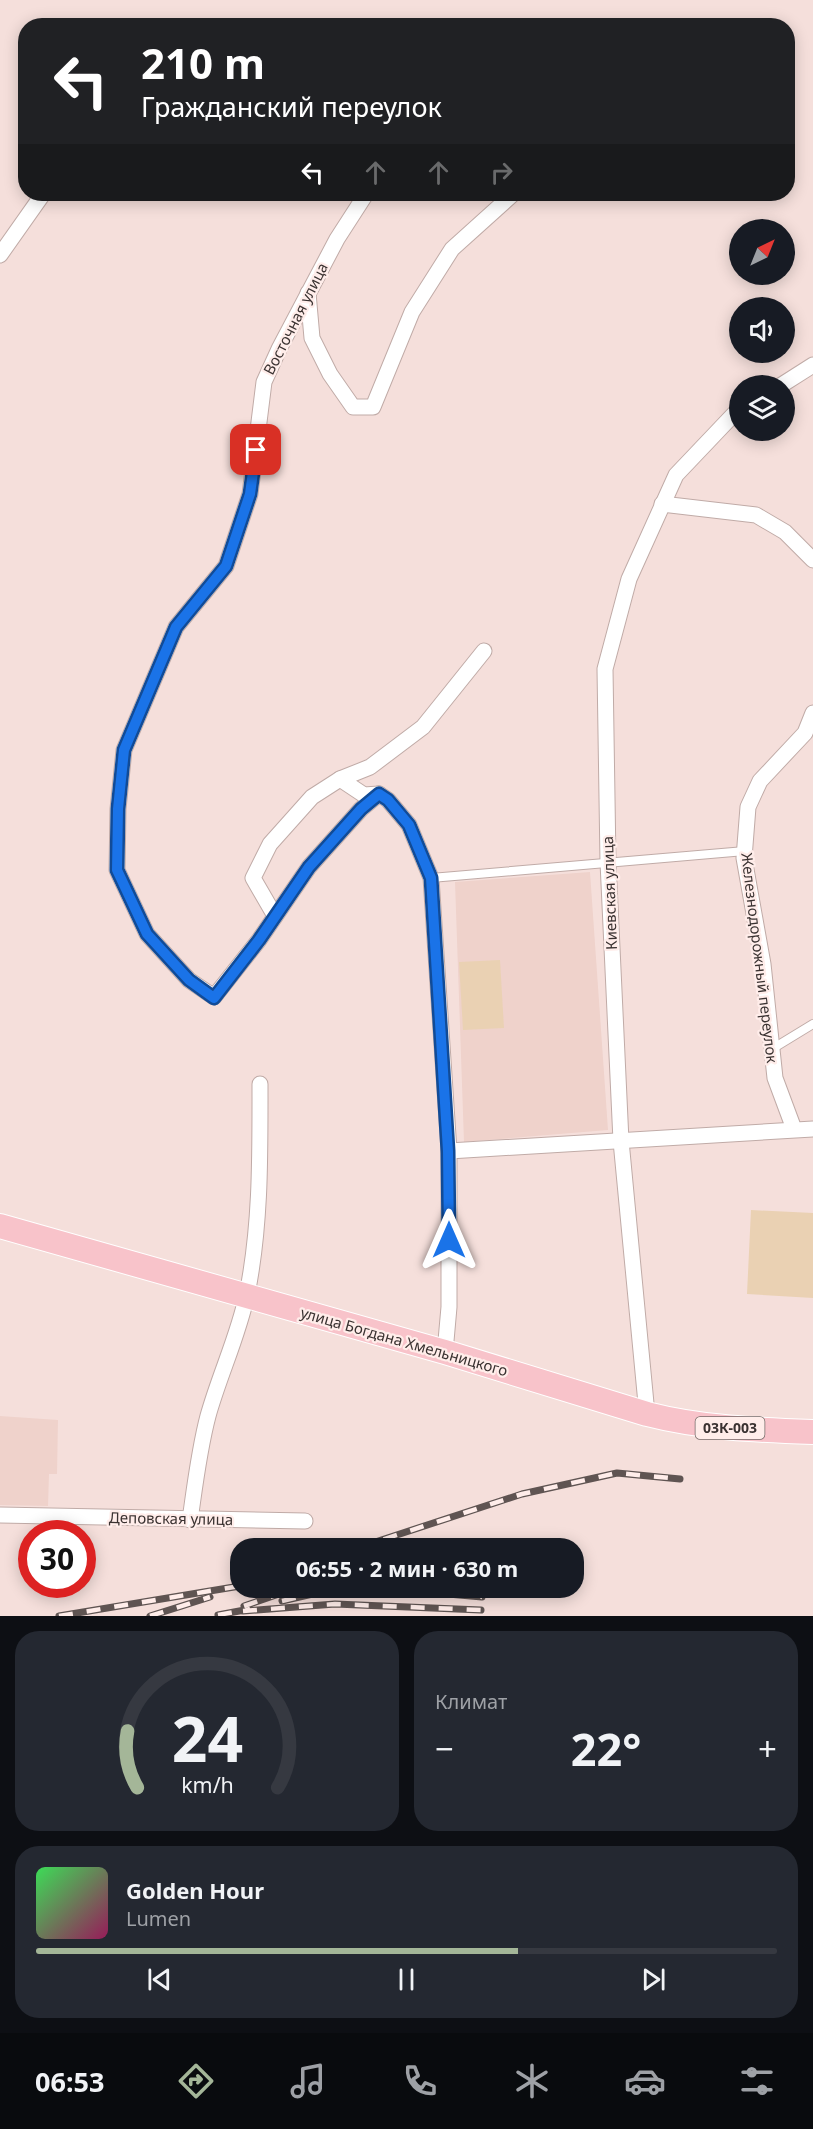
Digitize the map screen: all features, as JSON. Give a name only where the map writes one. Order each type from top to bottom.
[{"type":"main road","name":"улица Богдана Хмельницкого","points":[[0,1226],[445,1352],[670,1420],[726,1428],[813,1432]]},
{"type":"street","points":[[0,255],[39,201]]},
{"type":"street","name":"Восточная улица","points":[[275,916],[214,998],[189,980],[147,934],[117,870],[118,809],[124,750],[176,627],[226,566],[250,494],[264,382],[337,239],[361,201]]},
{"type":"street","points":[[308,293],[312,338],[330,374],[353,407],[373,407],[412,312],[452,249],[505,201]]},
{"type":"street","points":[[795,376],[813,365]]},
{"type":"street","name":"Киевская улица","points":[[647,1414],[621,1141],[608,862],[605,669],[630,579],[676,475],[729,419]]},
{"type":"street","points":[[662,504],[756,515],[785,532],[813,560]]},
{"type":"street","points":[[379,794],[361,809],[309,867],[275,916],[253,878],[270,844],[312,797],[340,779],[370,767],[423,727],[484,651]]},
{"type":"street","name":"Железнодорожный переулок","points":[[794,1130],[775,1077],[763,964],[744,851],[748,807],[760,781],[805,733],[813,713]]},
{"type":"street","points":[[340,779],[364,795],[379,794],[388,800],[409,825],[431,878],[448,1151],[449,1307],[445,1352]]},
{"type":"street","points":[[190,1520],[208,1416],[247,1296],[255,1247],[260,1174],[261,1084]]},
{"type":"street","points":[[448,1151],[813,1130]]},
{"type":"street","name":"Деповская улица","points":[[0,1515],[305,1521]]},
{"type":"lane","points":[[431,878],[744,851]]},
{"type":"lane","points":[[772,1049],[813,1024]]},
{"type":"shaded area","points":[[590,872],[608,1130],[464,1142],[455,882]]},
{"type":"shaded area","points":[[500,960],[504,1028],[463,1030],[459,962]]},
{"type":"shaded area","points":[[751,1210],[813,1213],[813,1298],[747,1294]]},
{"type":"shaded area","points":[[0,1416],[58,1420],[57,1474],[49,1474],[48,1506],[0,1505]]},
{"type":"railway","points":[[388,1538],[522,1494],[617,1473],[680,1479]]},
{"type":"railway","points":[[59,1616],[230,1588]]},
{"type":"railway","points":[[150,1616],[210,1597]]},
{"type":"railway","points":[[244,1606],[267,1598]]},
{"type":"railway","points":[[282,1601],[295,1598]]},
{"type":"railway","points":[[243,1611],[335,1604],[481,1610]]},
{"type":"railway","points":[[218,1615],[250,1609]]},
{"type":"route","points":[[256,450],[250,494],[226,566],[176,627],[124,750],[118,809],[117,870],[147,934],[189,980],[214,998],[259,940],[309,867],[361,809],[379,794],[388,800],[409,825],[431,878],[448,1151],[449,1240]]}]
